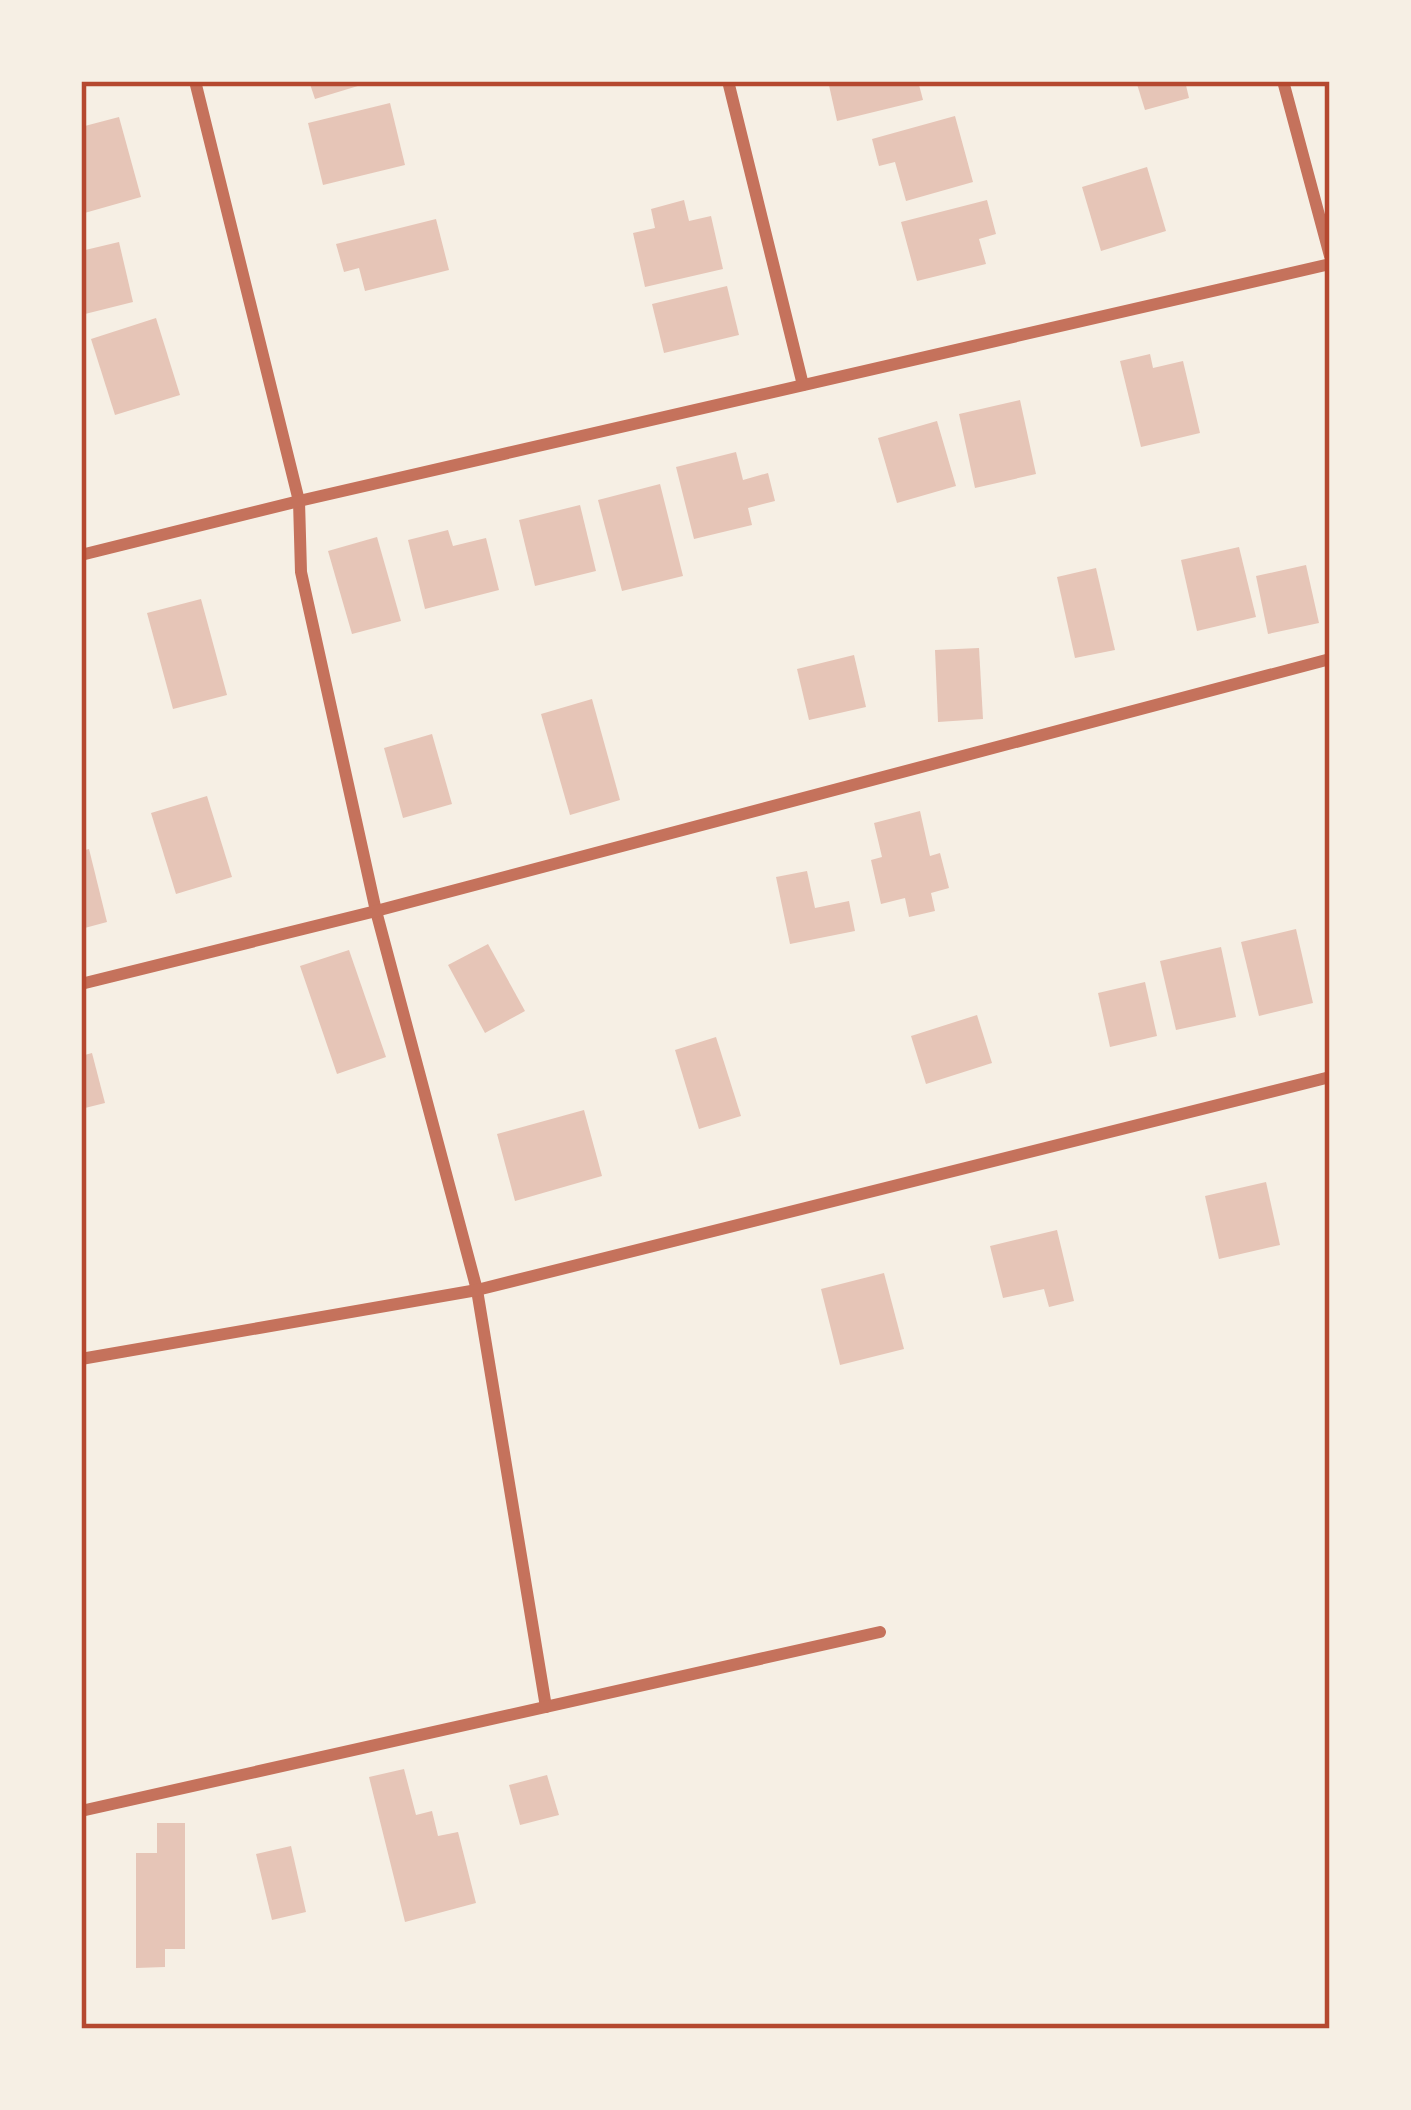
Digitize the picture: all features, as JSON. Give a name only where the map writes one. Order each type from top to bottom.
[{"type":"street","points":[[195,81],[298,501],[301,572],[376,911],[477,1290],[546,1707]]},
{"type":"street","points":[[728,81],[802,385]]},
{"type":"street","points":[[81,555],[1330,260],[1283,81]]},
{"type":"street","points":[[81,984],[376,911],[1330,659]]},
{"type":"street","points":[[81,1359],[477,1290],[1330,1077]]},
{"type":"street","points":[[81,1811],[880,1632]]},
{"type":"building","points":[[309,81],[371,81],[371,82],[315,99]]},
{"type":"building","points":[[828,81],[918,81],[923,100],[837,121]]},
{"type":"building","points":[[1136,81],[1185,81],[1189,98],[1145,110]]},
{"type":"building","points":[[390,103],[405,165],[323,185],[308,123]]},
{"type":"building","points":[[955,116],[973,182],[906,201],[895,162],[879,166],[872,139]]},
{"type":"building","points":[[119,117],[141,197],[81,214],[81,127]]},
{"type":"building","points":[[1147,167],[1166,231],[1101,251],[1082,187]]},
{"type":"building","points":[[684,200],[689,221],[711,216],[723,269],[645,287],[633,233],[655,228],[651,209]]},
{"type":"building","points":[[987,200],[996,234],[979,239],[986,264],[917,281],[901,222]]},
{"type":"building","points":[[436,219],[449,270],[365,291],[359,268],[344,272],[336,244]]},
{"type":"building","points":[[119,242],[133,302],[81,315],[81,251]]},
{"type":"building","points":[[727,286],[739,335],[664,353],[652,304]]},
{"type":"building","points":[[156,318],[180,395],[115,415],[91,339]]},
{"type":"building","points":[[1150,354],[1153,368],[1183,361],[1200,433],[1141,447],[1120,361]]},
{"type":"building","points":[[1020,400],[1036,474],[975,488],[959,414]]},
{"type":"building","points":[[937,421],[956,486],[897,503],[878,438]]},
{"type":"building","points":[[736,452],[743,480],[768,473],[775,501],[748,508],[752,525],[694,539],[676,467]]},
{"type":"building","points":[[660,484],[683,576],[622,591],[598,500]]},
{"type":"building","points":[[580,505],[596,571],[535,586],[519,520]]},
{"type":"building","points":[[448,530],[453,546],[486,538],[499,590],[425,609],[408,540]]},
{"type":"building","points":[[377,537],[401,621],[352,634],[328,551]]},
{"type":"building","points":[[1239,547],[1256,617],[1197,631],[1181,560]]},
{"type":"building","points":[[1306,565],[1319,623],[1268,634],[1256,576]]},
{"type":"building","points":[[1096,568],[1115,650],[1075,658],[1057,577]]},
{"type":"building","points":[[201,599],[227,695],[173,709],[147,613]]},
{"type":"building","points":[[979,648],[983,719],[938,722],[935,650]]},
{"type":"building","points":[[854,655],[866,707],[809,720],[797,669]]},
{"type":"building","points":[[592,699],[620,800],[570,815],[541,714]]},
{"type":"building","points":[[432,734],[452,804],[403,818],[384,748]]},
{"type":"building","points":[[207,796],[232,877],[176,894],[151,813]]},
{"type":"building","points":[[920,811],[930,856],[940,853],[949,888],[931,893],[935,911],[909,917],[905,898],[881,904],[871,860],[882,857],[874,823]]},
{"type":"building","points":[[89,849],[107,922],[81,929],[81,851]]},
{"type":"building","points":[[807,871],[815,908],[849,901],[855,931],[790,944],[776,877]]},
{"type":"building","points":[[1296,929],[1313,1003],[1259,1016],[1241,942]]},
{"type":"building","points":[[488,944],[525,1011],[485,1033],[448,965]]},
{"type":"building","points":[[1221,947],[1236,1017],[1176,1030],[1160,961]]},
{"type":"building","points":[[349,950],[386,1057],[337,1074],[300,966]]},
{"type":"building","points":[[1145,982],[1157,1036],[1110,1047],[1098,993]]},
{"type":"building","points":[[977,1015],[992,1063],[926,1084],[911,1036]]},
{"type":"building","points":[[716,1037],[741,1116],[699,1129],[675,1050]]},
{"type":"building","points":[[92,1053],[105,1103],[81,1109],[81,1056]]},
{"type":"building","points":[[584,1110],[602,1176],[515,1201],[497,1134]]},
{"type":"building","points":[[1266,1182],[1280,1245],[1219,1259],[1205,1196]]},
{"type":"building","points":[[1057,1230],[1074,1301],[1049,1307],[1044,1289],[1003,1298],[990,1246]]},
{"type":"building","points":[[884,1273],[904,1349],[840,1365],[821,1289]]},
{"type":"building","points":[[404,1769],[416,1815],[432,1811],[438,1836],[458,1832],[476,1903],[405,1922],[369,1777]]},
{"type":"building","points":[[547,1775],[559,1815],[520,1825],[509,1785]]},
{"type":"building","points":[[157,1823],[185,1823],[185,1949],[165,1949],[165,1967],[136,1968],[136,1853],[157,1853]]},
{"type":"building","points":[[291,1846],[306,1912],[272,1920],[256,1854]]}]
